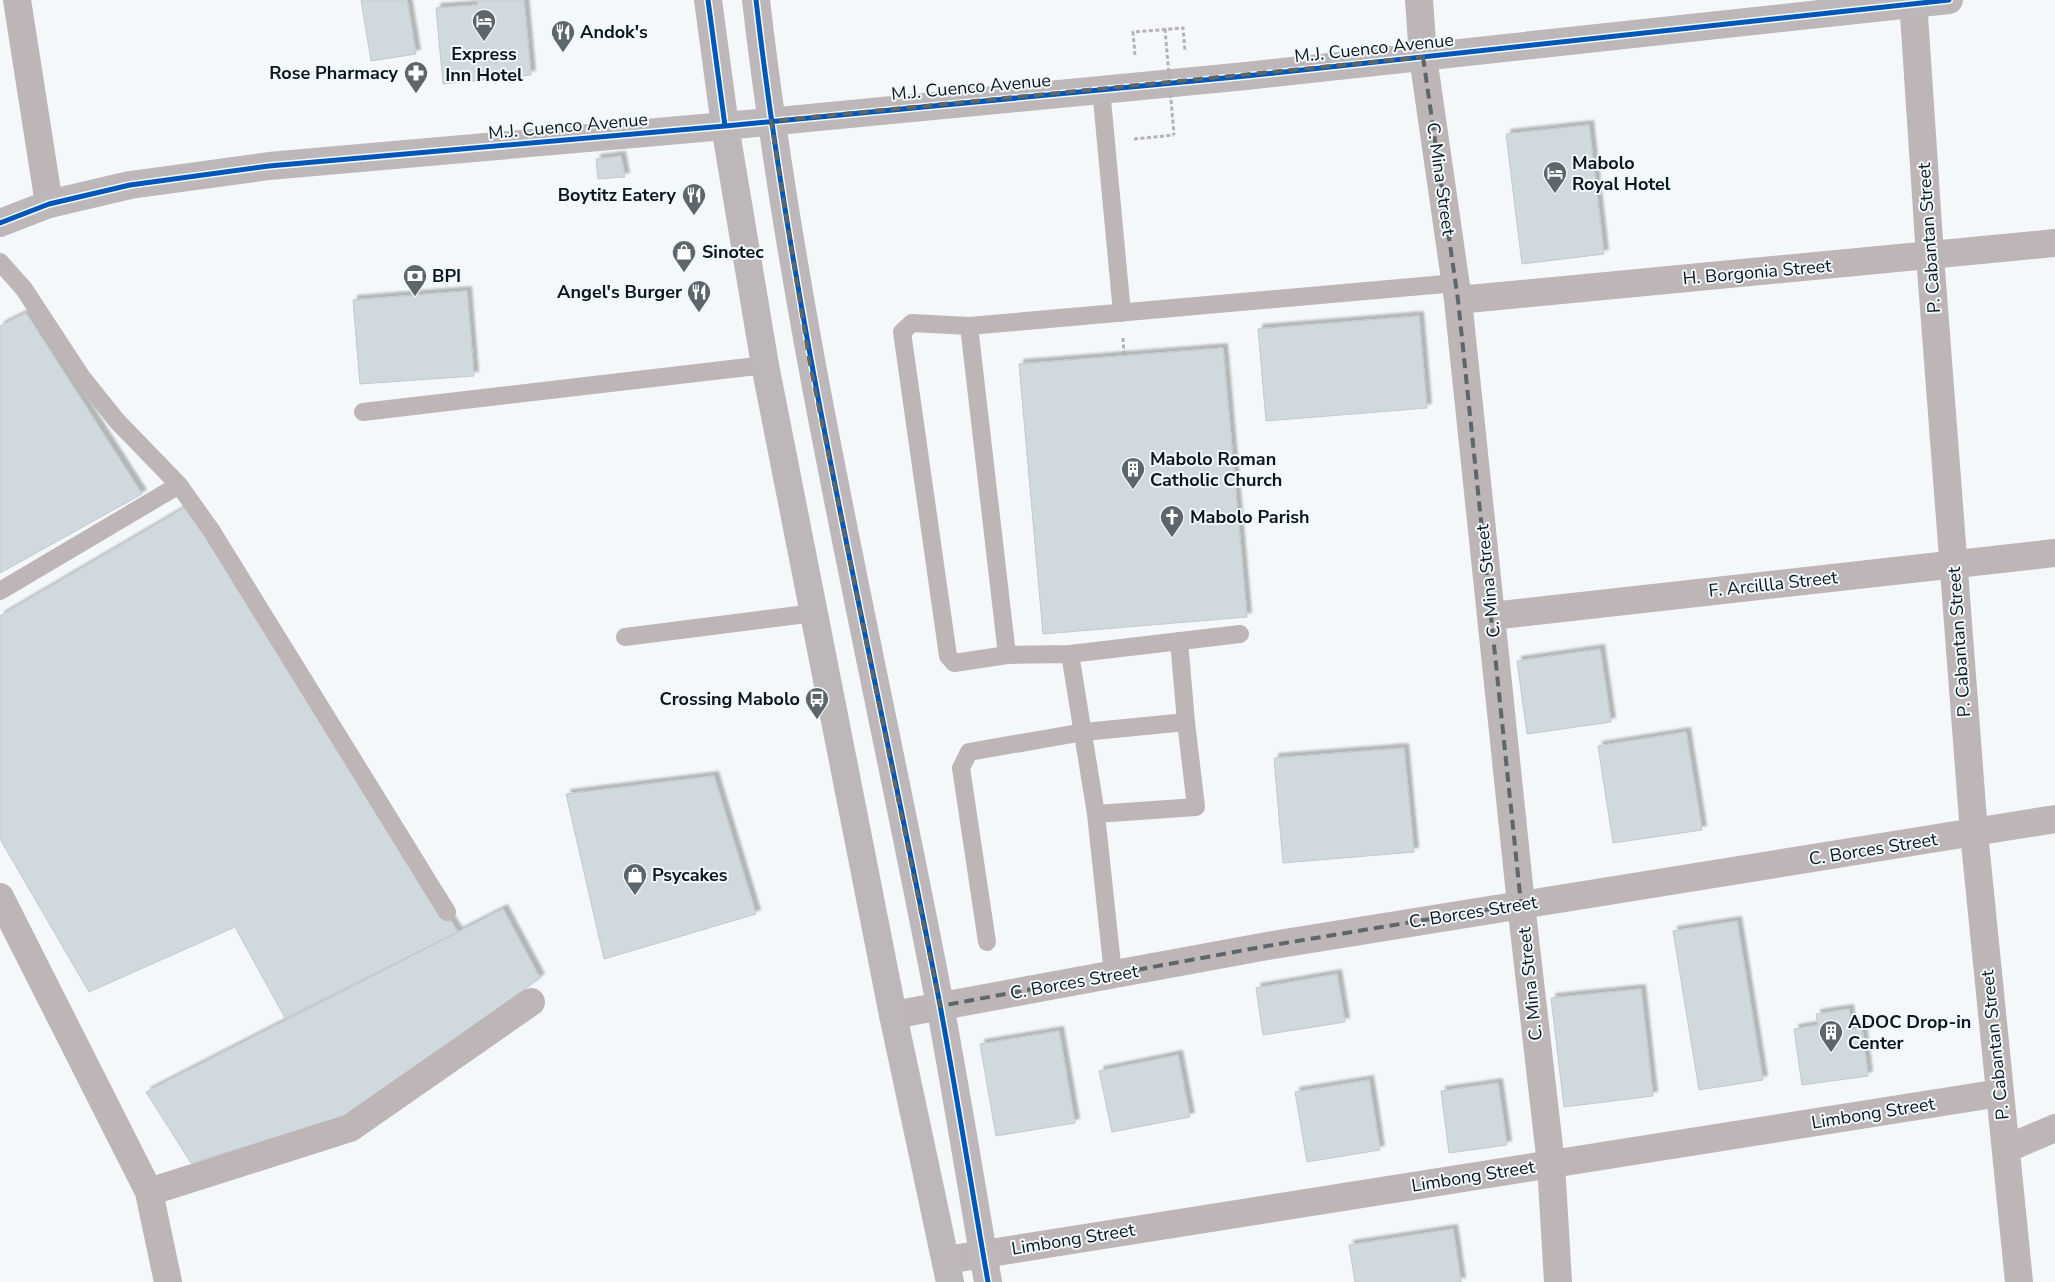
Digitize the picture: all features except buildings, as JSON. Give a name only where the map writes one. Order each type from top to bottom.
[{"type":"main road","points":[[708,0],[725,126],[765,365],[892,1015],[948,1271]]},
{"type":"main road","points":[[756,0],[771,121],[809,359],[940,1006],[988,1282]]},
{"type":"main road","name":"M.J. Cuenco Avenue","points":[[0,223],[50,204],[130,185],[269,166],[725,126],[1101,89],[1423,57],[1913,2],[1950,0]]},
{"type":"street","points":[[16,0],[50,204]]},
{"type":"street","name":"C. Mina Street","points":[[1419,0],[1423,57],[1457,291],[1521,904],[1551,1164],[1558,1282]]},
{"type":"street","name":"P. Cabantan Street","points":[[1913,2],[1930,256],[1974,833],[2019,1282]]},
{"type":"street","name":"H. Borgonia Street","points":[[1457,291],[1930,256],[2055,243]]},
{"type":"street","name":"F. Arcillla Street","points":[[1492,616],[1953,563],[2055,554]]},
{"type":"street","name":"C. Borces Street","points":[[892,1015],[1267,946],[2055,819]]},
{"type":"street","points":[[0,897],[149,1192],[168,1282]]},
{"type":"street","points":[[149,1192],[350,1128],[531,1002]]},
{"type":"street","name":"Limbong Street","points":[[948,1271],[983,1253],[2000,1093]]},
{"type":"street","points":[[2006,1149],[2055,1128]]},
{"type":"lane","points":[[1101,89],[1122,313]]},
{"type":"lane","points":[[0,262],[24,289],[81,376],[117,421],[179,486],[211,530],[447,912]]},
{"type":"lane","points":[[1240,634],[1070,654],[1007,655],[954,662],[948,656],[902,332],[912,323],[969,326],[1122,313],[1457,291]]},
{"type":"lane","points":[[969,326],[1007,655]]},
{"type":"lane","points":[[363,412],[765,365]]},
{"type":"lane","points":[[0,591],[179,486]]},
{"type":"lane","points":[[625,637],[814,613]]},
{"type":"lane","points":[[1096,814],[1196,807],[1179,641]]},
{"type":"lane","points":[[1070,654],[1096,814],[1113,974]]},
{"type":"lane","points":[[987,942],[961,768],[969,752],[1084,732],[1186,722]]},
{"type":"path","points":[[1135,57],[1133,32],[1165,29],[1183,28],[1185,53]]},
{"type":"path","points":[[1135,139],[1174,135],[1165,29]]},
{"type":"highlighted area","points":[[1423,57],[1458,300],[1521,904],[1267,946],[940,1006],[809,359],[771,121]]},
{"type":"cycle path","points":[[708,0],[725,126]]},
{"type":"cycle path","points":[[756,0],[772,127],[814,379],[940,1005],[988,1282]]},
{"type":"cycle path","points":[[0,223],[49,204],[130,185],[269,166],[725,126],[1246,76],[1949,0]]},
{"type":"place","name":"Express Inn Hotel","points":[[484,42]]},
{"type":"place","name":"Andok's","points":[[563,53]]},
{"type":"place","name":"Rose Pharmacy","points":[[416,94]]},
{"type":"place","name":"Mabolo Royal Hotel","points":[[1555,194]]},
{"type":"place","name":"Boytitz Eatery","points":[[694,216]]},
{"type":"place","name":"Sinotec","points":[[684,273]]},
{"type":"place","name":"BPI","points":[[415,297]]},
{"type":"place","name":"Angel's Burger","points":[[699,313]]},
{"type":"place","name":"Mabolo Roman Catholic Church","points":[[1133,490]]},
{"type":"place","name":"Mabolo Parish","points":[[1172,538]]},
{"type":"place","name":"Crossing Mabolo","points":[[817,720]]},
{"type":"place","name":"Psycakes","points":[[635,896]]},
{"type":"place","name":"ADOC Drop-in Center","points":[[1831,1053]]}]
